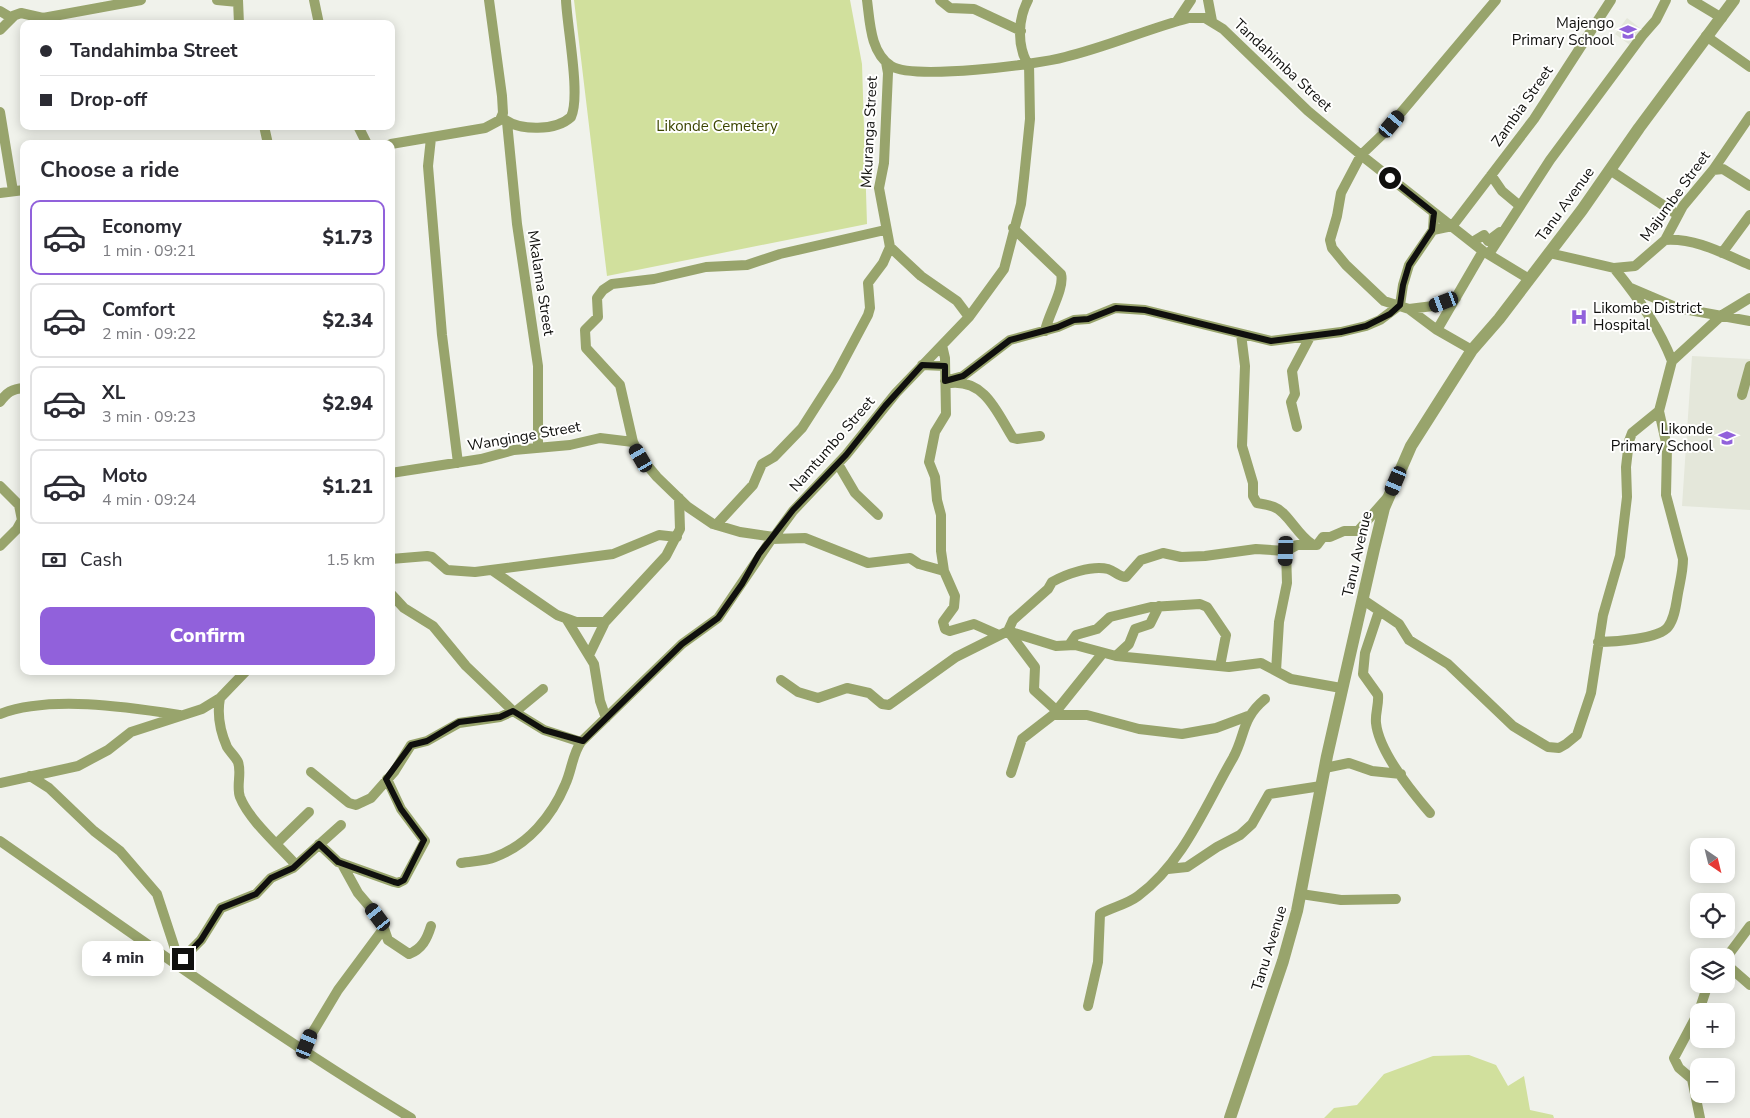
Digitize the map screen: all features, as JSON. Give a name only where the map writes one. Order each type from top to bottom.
[{"type":"street","points":[[0,30],[14,16],[21,13],[43,18],[141,0]]},
{"type":"street","points":[[217,0],[238,1],[239,20]]},
{"type":"street","points":[[314,0],[318,20]]},
{"type":"street","name":"Mkalama Street","points":[[489,0],[517,224],[538,366],[538,448]]},
{"type":"street","points":[[395,143],[492,126],[504,120],[524,127],[556,125],[566,121],[572,113],[575,86],[566,0]]},
{"type":"street","points":[[867,0],[871,32],[876,47],[886,62]]},
{"type":"street","points":[[940,0],[950,8],[974,9],[1021,31]]},
{"type":"street","name":"Namtumbo Street","points":[[581,742],[682,644],[718,618],[742,584],[759,554],[793,510],[838,464],[922,365],[969,317],[1004,269],[1013,228],[1021,204],[1028,145],[1030,120],[1028,63],[1021,48],[1021,20],[1028,0]]},
{"type":"street","points":[[1177,21],[1191,0]]},
{"type":"street","points":[[1208,0],[1212,20]]},
{"type":"street","points":[[1456,298],[1433,306],[1405,307],[1384,301],[1367,287],[1336,254],[1330,240],[1341,193],[1361,155],[1383,134],[1496,0]]},
{"type":"street","name":"Zambia Street","points":[[1452,226],[1543,106],[1611,0]]},
{"type":"street","points":[[1437,330],[1486,252],[1505,228],[1550,160],[1642,36],[1656,20],[1666,0]]},
{"type":"street","points":[[1692,0],[1722,18]]},
{"type":"street","name":"Tanu Avenue","points":[[1230,1118],[1283,961],[1301,894],[1342,688],[1384,508],[1416,438],[1472,350],[1549,253],[1734,0]]},
{"type":"street","points":[[0,11],[14,16]]},
{"type":"street","name":"Tandahimba Street","points":[[886,62],[897,69],[914,72],[1028,63],[1066,57],[1177,21],[1199,17],[1212,20],[1308,111],[1361,155],[1486,252],[1528,279]]},
{"type":"street","points":[[1706,36],[1750,67]]},
{"type":"street","name":"Mkuranga Street","points":[[886,62],[888,73],[884,164],[879,188],[890,247]]},
{"type":"street","points":[[0,112],[18,190],[0,193]]},
{"type":"street","name":"Majumbe Street","points":[[1549,253],[1614,268],[1635,266],[1665,240],[1678,214],[1713,170],[1750,116]]},
{"type":"street","points":[[431,138],[428,166],[442,335],[458,463]]},
{"type":"street","points":[[1722,157],[1723,168]]},
{"type":"street","points":[[1713,170],[1723,168],[1750,186]]},
{"type":"street","points":[[1610,170],[1678,214]]},
{"type":"street","points":[[1491,175],[1502,191],[1520,206]]},
{"type":"street","points":[[1434,213],[1432,230],[1409,265],[1403,285],[1405,307],[1437,330],[1472,350]]},
{"type":"street","points":[[1722,253],[1750,215]]},
{"type":"street","points":[[1432,230],[1452,226]]},
{"type":"street","points":[[1013,228],[1061,274],[1062,285],[1048,315],[1044,331]]},
{"type":"street","points":[[1474,242],[1484,235],[1488,241],[1505,228]]},
{"type":"street","points":[[886,230],[780,254],[747,264],[698,268],[654,278],[612,284],[603,290],[597,298],[598,317],[586,329],[586,348],[591,357],[620,385],[633,442],[649,468],[702,518],[716,525],[740,532],[773,538],[805,538],[839,550],[862,562],[886,562],[910,558],[919,564],[944,571]]},
{"type":"street","points":[[1665,240],[1683,239],[1750,265]]},
{"type":"street","points":[[716,525],[753,485],[762,464],[774,457],[802,428],[836,375],[866,320],[870,308],[868,283],[883,263],[890,247],[921,276],[957,302],[969,317]]},
{"type":"street","points":[[1614,268],[1631,288],[1662,338],[1672,361]]},
{"type":"street","points":[[1631,288],[1678,308],[1750,321]]},
{"type":"street","points":[[1598,642],[1623,641],[1663,632],[1670,624],[1675,610],[1683,569],[1666,495],[1667,448],[1659,411],[1672,361],[1722,315],[1750,298]]},
{"type":"street","points":[[945,382],[963,376],[1010,340],[1044,331],[1074,320],[1088,319],[1110,309],[1145,310],[1271,341],[1310,337],[1366,326],[1405,307]]},
{"type":"street","points":[[1241,334],[1246,376],[1242,446],[1253,483],[1253,496],[1257,503],[1273,506],[1280,511],[1294,528],[1312,544]]},
{"type":"street","points":[[1297,427],[1291,402],[1295,394],[1292,372],[1310,337]]},
{"type":"street","points":[[942,345],[945,366],[946,414],[935,432],[929,459],[936,477],[937,500],[941,515],[941,552],[944,571],[955,596],[954,607],[943,622],[945,629],[950,631],[974,624],[1056,646],[1069,645],[1116,656],[1233,667],[1261,664],[1309,683],[1342,688]]},
{"type":"street","points":[[922,365],[945,366]]},
{"type":"street","points":[[1742,395],[1750,366]]},
{"type":"street","points":[[945,382],[962,382],[979,390],[996,408],[1013,438],[1040,436]]},
{"type":"street","points":[[2,396],[13,389],[20,388]]},
{"type":"street","points":[[1362,600],[1399,624],[1409,640],[1448,664],[1513,726],[1542,745],[1554,748],[1559,748],[1572,740],[1582,723],[1591,693],[1603,615],[1620,556],[1627,497],[1626,467],[1629,441],[1632,433],[1659,411]]},
{"type":"street","name":"Wanginge Street","points":[[395,472],[458,463],[514,450],[570,445],[600,438],[633,442]]},
{"type":"street","points":[[838,464],[855,493],[878,515]]},
{"type":"street","points":[[0,486],[18,505],[20,512]]},
{"type":"street","points":[[781,680],[798,692],[818,698],[847,688],[869,693],[882,704],[889,705],[956,657],[1004,633],[1013,620],[1044,593],[1052,582],[1064,576],[1101,568],[1114,571],[1124,578],[1141,560],[1163,553],[1181,557],[1256,549],[1286,551],[1293,546],[1318,544],[1323,537],[1330,537],[1341,532],[1358,531],[1390,495]]},
{"type":"street","points":[[589,655],[604,622],[666,556],[677,537],[681,516],[679,498]]},
{"type":"street","points":[[0,546],[20,524]]},
{"type":"street","points":[[395,559],[427,556],[432,557],[450,570],[493,571],[613,554],[659,535],[677,537]]},
{"type":"street","points":[[1276,671],[1278,622],[1287,583],[1286,551]]},
{"type":"street","points":[[493,571],[548,610],[567,620],[576,622],[604,622]]},
{"type":"street","points":[[395,598],[404,608],[433,626],[466,666],[514,712],[544,730],[581,742],[576,750],[565,786],[551,814],[542,824],[495,857],[461,863]]},
{"type":"street","points":[[1069,645],[1076,635],[1097,629],[1110,617],[1159,606],[1196,604],[1207,607],[1226,635],[1220,666]]},
{"type":"street","points":[[1116,656],[1129,644],[1135,629],[1150,624],[1159,606]]},
{"type":"street","points":[[1379,611],[1366,653],[1363,674],[1378,696],[1375,721],[1378,736],[1401,774],[1430,813]]},
{"type":"street","points":[[567,620],[594,664],[600,701],[606,718]]},
{"type":"street","points":[[1004,633],[1035,667],[1034,690],[1054,712],[1087,715],[1139,729],[1182,734],[1216,728],[1248,716]]},
{"type":"street","points":[[1011,773],[1022,739],[1054,712],[1102,654]]},
{"type":"street","points":[[0,783],[78,766],[100,756],[131,732],[202,709],[220,698],[242,675]]},
{"type":"street","points":[[311,772],[352,805],[367,801],[411,745],[427,741],[459,722],[500,717],[514,712],[543,689]]},
{"type":"street","points":[[220,698],[218,707],[220,726],[228,748],[238,763],[238,791],[241,799],[296,865]]},
{"type":"street","points":[[1088,1006],[1098,962],[1100,914],[1129,902],[1168,869],[1205,810],[1218,781],[1236,751],[1248,716],[1265,698]]},
{"type":"street","points":[[0,714],[21,707],[45,704],[126,706],[183,715]]},
{"type":"street","points":[[1325,768],[1349,763],[1372,771],[1401,774]]},
{"type":"street","points":[[30,776],[49,788],[94,831],[120,851],[157,894],[178,964]]},
{"type":"street","points":[[342,864],[398,883],[404,880],[424,843],[401,809],[386,779]]},
{"type":"street","points":[[1168,869],[1187,867],[1217,847],[1240,835],[1252,824],[1269,794],[1321,786]]},
{"type":"street","points":[[277,843],[310,812]]},
{"type":"street","points":[[178,964],[201,940],[221,908],[256,894],[271,878],[296,865],[341,825]]},
{"type":"street","points":[[0,842],[302,1050],[412,1118]]},
{"type":"street","points":[[319,844],[342,864],[384,928],[388,940],[409,954],[424,943],[431,926]]},
{"type":"street","points":[[1301,894],[1341,900],[1396,899]]},
{"type":"street","points":[[1734,948],[1750,926]]},
{"type":"street","points":[[302,1050],[338,990],[384,928]]},
{"type":"street","points":[[1735,972],[1750,985]]},
{"type":"street","points":[[1690,1028],[1674,1058],[1679,1068],[1692,1079],[1700,1118]]},
{"type":"shaded area","name":"Majengo Primary School","points":[[1627,18],[1641,29],[1630,45],[1615,34]]},
{"type":"shaded area","points":[[1692,356],[1750,359],[1750,510],[1682,506]]},
{"type":"green space","name":"Likonde Cemetery","points":[[574,0],[850,0],[862,64],[867,224],[607,276]]},
{"type":"green space","points":[[1469,1055],[1496,1065],[1508,1086],[1524,1076],[1530,1110],[1553,1115],[1554,1118],[1324,1118],[1334,1108],[1357,1105],[1384,1074],[1433,1056]]},
{"type":"place","name":"Majengo Primary School","points":[[1628,32]]},
{"type":"place","name":"Likombe District Hospital","points":[[1579,317]]},
{"type":"place","name":"Likonde Primary School","points":[[1727,438]]},
{"type":"route","points":[[183,959],[201,940],[218,910],[225,905],[256,894],[271,878],[293,868],[319,844],[334,859],[346,866],[394,882],[402,882],[424,840],[401,809],[386,779],[394,772],[411,745],[427,741],[459,722],[500,717],[513,711],[533,725],[557,736],[583,741],[651,673],[670,658],[682,644],[718,618],[742,584],[759,554],[776,535],[793,510],[815,490],[922,365],[945,366],[945,381],[952,380],[963,376],[1010,340],[1058,327],[1074,320],[1088,319],[1116,308],[1145,310],[1271,341],[1341,332],[1366,326],[1390,314],[1400,305],[1409,265],[1432,230],[1434,213],[1390,178]]}]
